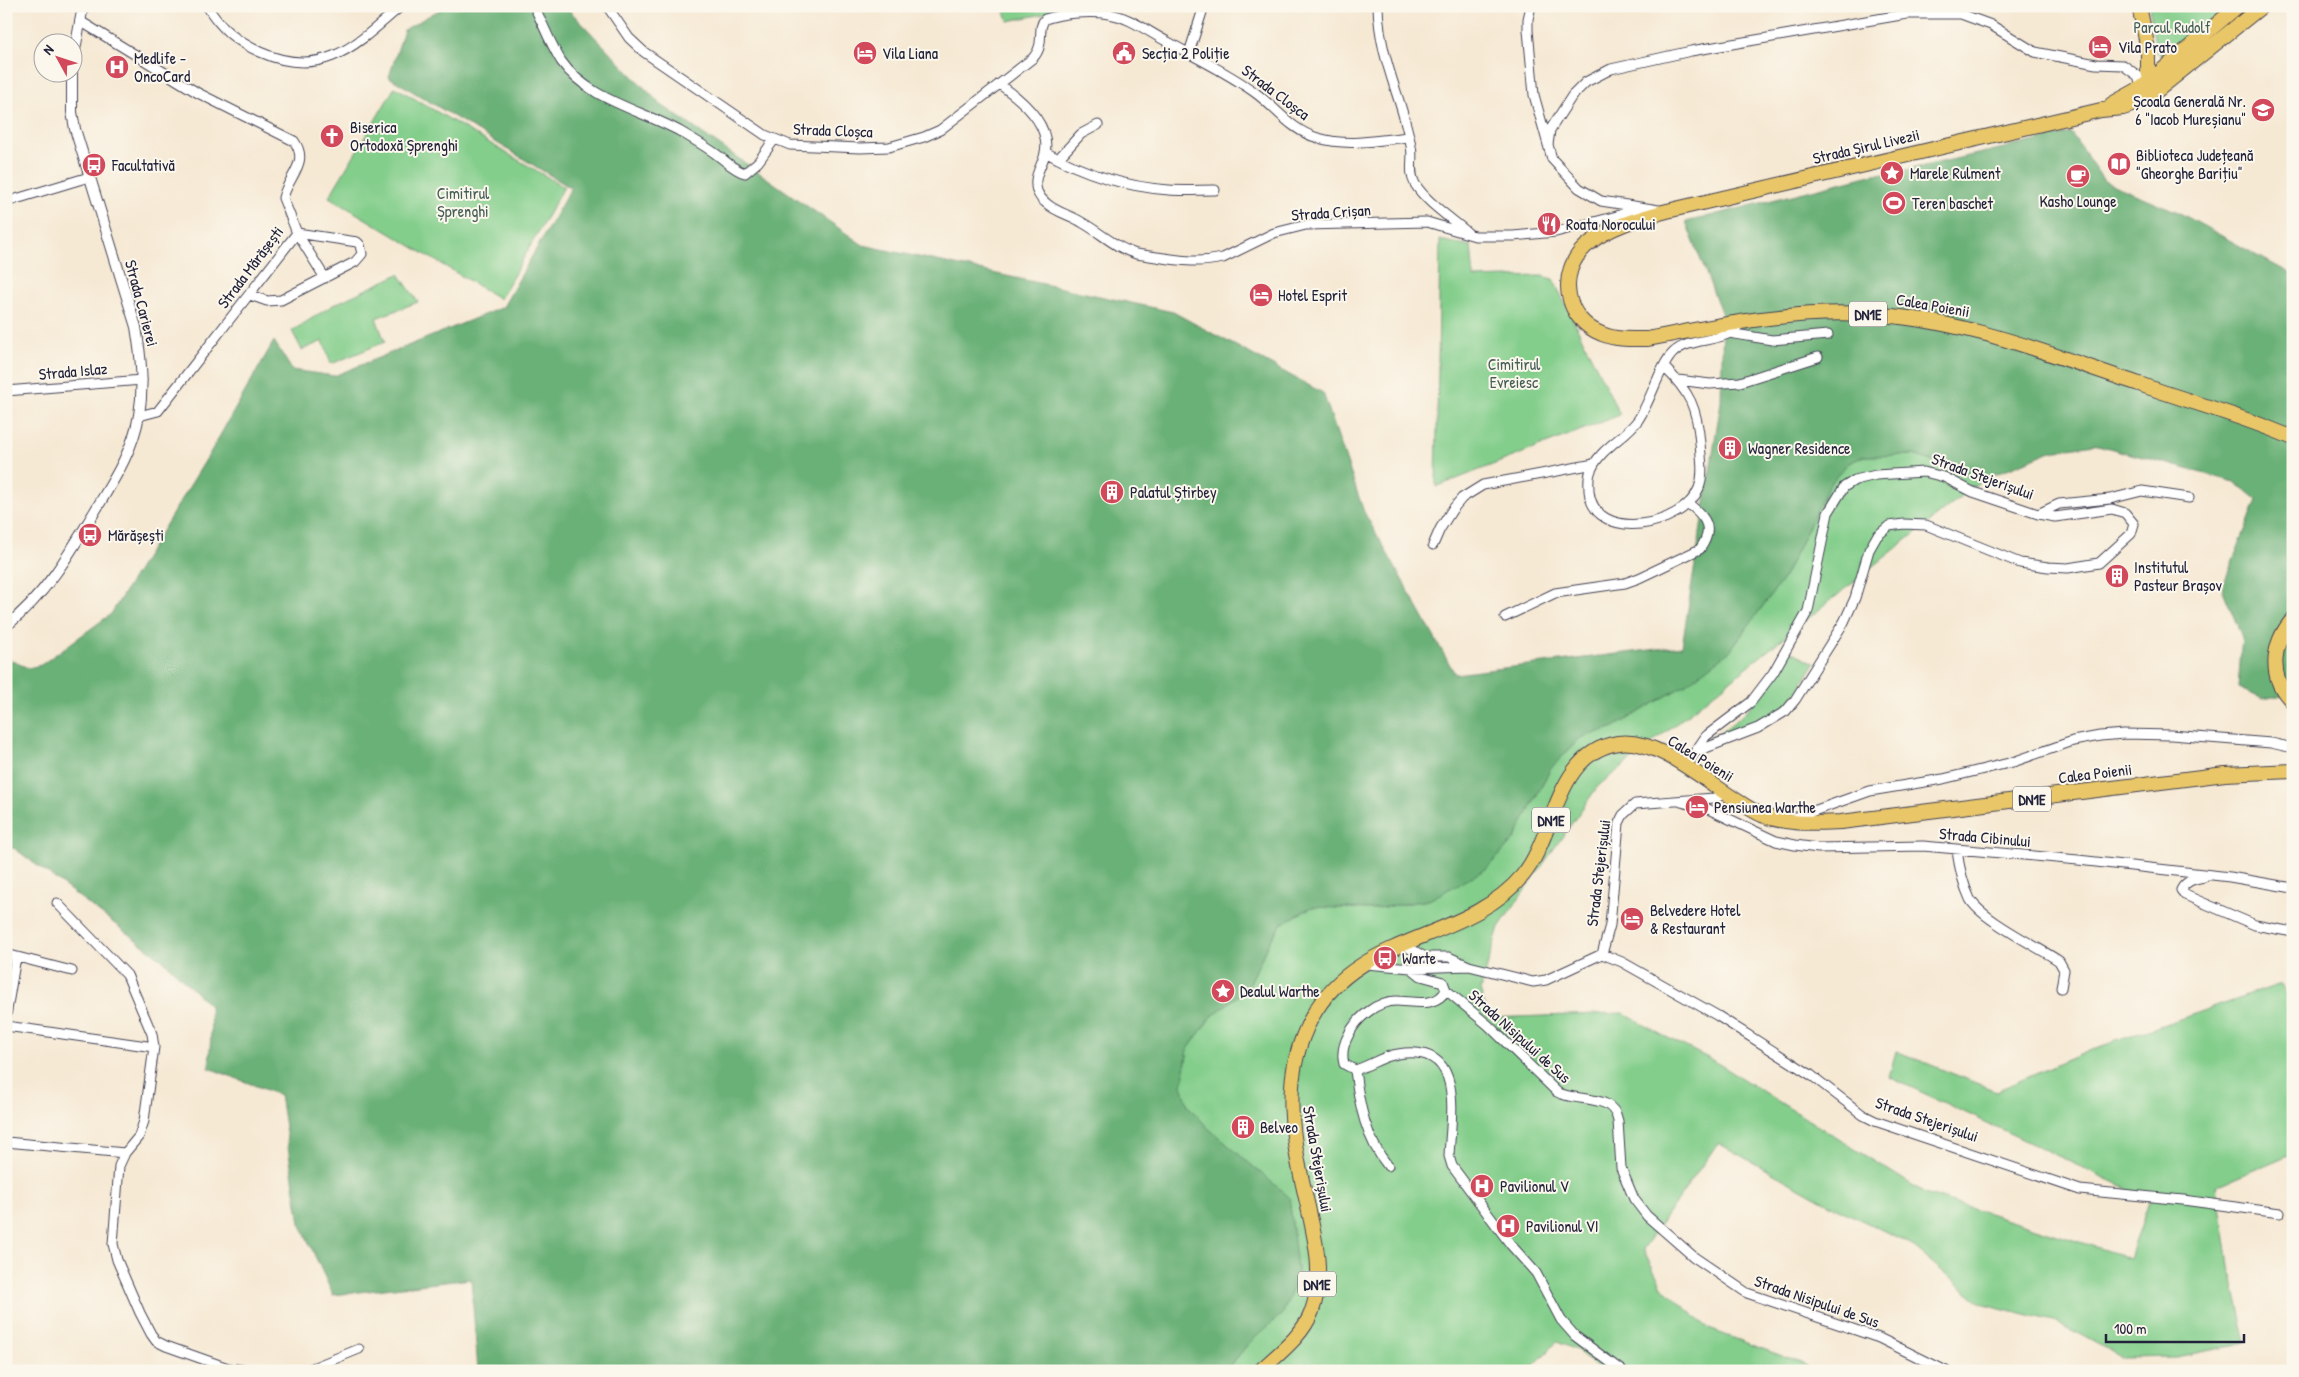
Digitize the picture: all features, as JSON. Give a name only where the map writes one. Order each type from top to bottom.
[{"type":"main road","points":[[2139,6],[2148,49],[2149,87]]},
{"type":"main road","name":"DN1E","points":[[2171,71],[2238,6]]},
{"type":"main road","name":"DN1E","points":[[2149,87],[2262,6]]},
{"type":"main road","points":[[2148,49],[2171,71]]},
{"type":"main road","name":"Strada Șirul Livezii","points":[[1639,213],[1666,210],[2101,110],[2135,105],[2149,87]]},
{"type":"main road","name":"Calea Poienii","points":[[1639,213],[1592,242],[1579,253],[1573,262],[1570,272],[1568,295],[1574,311],[1586,326],[1603,334],[1629,339],[1648,338],[1793,315],[1836,313],[1912,317],[1998,336],[2293,438]]},
{"type":"main road","points":[[2293,619],[2278,642],[2275,664],[2279,683],[2293,702]]},
{"type":"main road","name":"Calea Poienii","points":[[1362,964],[1462,918],[1510,889],[1522,876],[1538,852],[1572,773],[1592,754],[1615,744],[1628,742],[1654,749],[1685,766],[1763,815],[1786,821],[1841,822],[2225,774],[2293,771]]},
{"type":"main road","name":"Strada Stejerișului","points":[[1260,1371],[1305,1325],[1312,1312],[1318,1284],[1318,1253],[1302,1179],[1290,1106],[1291,1087],[1298,1048],[1321,1002],[1340,980],[1362,964]]},
{"type":"street","points":[[78,32],[83,6]]},
{"type":"street","points":[[206,6],[221,28],[238,42],[281,61],[293,63],[319,61],[345,51],[364,38],[401,6]]},
{"type":"street","points":[[534,6],[547,36],[562,62],[581,82],[608,99],[655,118],[715,153],[738,171],[744,173],[758,162],[774,140]]},
{"type":"street","name":"Strada Cloșca","points":[[608,6],[629,38],[644,52],[774,140],[790,145],[831,148],[888,147],[940,130],[1037,54],[1042,41],[1041,24],[1048,18],[1088,13],[1112,15],[1136,24],[1222,71],[1258,95],[1296,128],[1316,138],[1336,142],[1361,142],[1409,137]]},
{"type":"street","points":[[1189,53],[1204,6]]},
{"type":"street","points":[[1378,6],[1380,40],[1390,78],[1405,116],[1412,150],[1411,168],[1415,184],[1472,236]]},
{"type":"street","points":[[1531,6],[1528,24],[1534,95],[1552,159],[1588,195],[1600,201],[1639,213]]},
{"type":"street","points":[[1548,146],[1550,130],[1572,96],[1586,82],[1611,69],[1691,51],[1907,14],[1961,14],[1990,25],[2035,52],[2096,64],[2128,67],[2149,87]]},
{"type":"street","name":"Strada Mărășești","points":[[80,21],[198,93],[294,141],[300,150],[301,159],[284,198],[297,234],[158,411],[139,416]]},
{"type":"street","name":"Strada Carierei","points":[[6,626],[32,603],[46,586],[84,530],[123,464],[133,441],[139,416],[142,380],[140,355],[131,307],[89,177],[72,112],[72,82]]},
{"type":"street","points":[[998,84],[1028,107],[1037,119],[1043,133],[1045,152],[1058,159],[1097,175],[1138,186],[1170,190],[1215,190]]},
{"type":"street","points":[[1058,159],[1081,134],[1098,125]]},
{"type":"street","name":"Strada Crișan","points":[[1045,152],[1037,174],[1036,184],[1040,197],[1052,208],[1082,222],[1127,252],[1196,262],[1223,258],[1274,233],[1306,225],[1427,222],[1472,236],[1513,236],[1556,232],[1608,218],[1639,213]]},
{"type":"street","points":[[6,202],[89,177]]},
{"type":"street","points":[[297,234],[325,278]]},
{"type":"street","points":[[250,294],[267,301],[281,300],[360,259],[362,254],[360,245],[350,241],[297,234]]},
{"type":"street","points":[[1664,367],[1678,380],[1698,417],[1702,473],[1699,488],[1683,510],[1657,522],[1632,525],[1614,522],[1598,512],[1590,497],[1589,474],[1598,457],[1637,421],[1664,367],[1669,357],[1681,347],[1729,333],[1742,323]]},
{"type":"street","points":[[1729,333],[1772,340],[1828,334]]},
{"type":"street","points":[[1678,380],[1710,384],[1740,382],[1818,357]]},
{"type":"street","name":"Strada Islaz","points":[[6,391],[142,380]]},
{"type":"street","points":[[1433,545],[1440,529],[1462,498],[1483,486],[1594,464]]},
{"type":"street","name":"Strada Stejerișului","points":[[1685,766],[1706,736],[1741,711],[1760,693],[1773,673],[1802,624],[1811,602],[1817,561],[1828,513],[1844,487],[1855,480],[1876,475],[1924,472],[1944,477],[1973,492],[2038,514],[2055,517],[2112,509],[2125,513],[2134,524],[2131,534],[2099,563],[2068,568],[2020,563],[1926,525],[1904,524],[1889,526],[1877,536],[1869,550],[1855,598],[1844,622],[1796,700],[1780,716],[1758,728],[1695,752]]},
{"type":"street","points":[[2038,514],[2059,504],[2110,499],[2142,491],[2189,498]]},
{"type":"street","points":[[1505,617],[1555,593],[1625,583],[1700,549],[1706,540],[1707,523],[1700,512],[1689,504]]},
{"type":"street","points":[[1786,821],[1870,791],[1943,779],[2013,762],[2073,741],[2100,736],[2124,734],[2171,735],[2271,743],[2293,748]]},
{"type":"street","name":"Strada Stejerișului","points":[[1727,794],[1714,798],[1681,802],[1635,804],[1623,814],[1619,823],[1610,925],[1602,954],[1622,962],[1718,1016],[1811,1075],[1863,1115],[1875,1121],[2080,1190],[2183,1200],[2280,1213]]},
{"type":"street","name":"Strada Cibinului","points":[[1681,802],[1708,809],[1776,841],[1795,845],[1818,848],[1923,846],[2078,860],[2244,879],[2293,888]]},
{"type":"street","points":[[1957,850],[1959,866],[1970,898],[1977,907],[1996,922],[2058,960],[2064,970],[2061,988]]},
{"type":"street","points":[[2212,876],[2189,881],[2181,890],[2192,899],[2255,925],[2293,932]]},
{"type":"street","points":[[57,902],[127,974],[152,1034],[154,1047],[142,1129],[134,1145],[125,1153],[119,1166],[113,1244],[117,1260],[156,1341],[228,1368],[254,1371]]},
{"type":"street","points":[[1402,944],[1425,957],[1449,957],[1469,966],[1533,982],[1546,980],[1602,954]]},
{"type":"street","points":[[6,954],[72,971]]},
{"type":"street","points":[[6,1016],[16,957]]},
{"type":"street","points":[[1362,964],[1411,968],[1469,966]]},
{"type":"street","name":"Strada Nisipului de Sus","points":[[1411,968],[1421,976],[1440,981],[1445,985],[1446,990],[1488,1025],[1557,1092],[1563,1096],[1599,1101],[1616,1113],[1621,1168],[1634,1200],[1647,1216],[1694,1258],[1748,1293],[1879,1338],[1946,1371]]},
{"type":"street","points":[[1446,990],[1442,996],[1426,1002],[1388,1002],[1379,1005],[1363,1016],[1350,1032],[1343,1049],[1344,1064],[1355,1070],[1365,1068],[1386,1056],[1411,1052],[1423,1054],[1434,1059],[1443,1068],[1448,1075],[1452,1093],[1449,1156],[1452,1166],[1511,1245],[1536,1273],[1561,1320],[1575,1336],[1622,1371]]},
{"type":"street","points":[[6,1026],[154,1047]]},
{"type":"street","points":[[1355,1070],[1358,1096],[1370,1138],[1377,1153],[1388,1166]]},
{"type":"street","points":[[6,1142],[125,1153]]},
{"type":"street","points":[[305,1371],[359,1349]]},
{"type":"green space","points":[[446,6],[565,6],[660,104],[863,245],[1173,312],[1323,393],[1364,512],[1455,674],[1682,646],[1721,402],[1723,317],[1686,222],[1875,174],[1897,172],[2071,133],[2104,181],[2178,212],[2293,275],[2293,693],[2263,699],[2238,688],[2242,637],[2222,588],[2257,500],[2235,482],[2094,444],[2051,451],[1983,479],[1914,455],[1864,456],[1847,464],[1829,485],[1783,579],[1729,652],[1688,683],[1614,727],[1580,738],[1550,769],[1514,840],[1486,869],[1429,900],[1372,909],[1312,907],[1281,924],[1267,946],[1248,987],[1210,1018],[1188,1049],[1182,1085],[1188,1106],[1208,1128],[1289,1197],[1298,1276],[1283,1313],[1248,1344],[1226,1371],[478,1371],[471,1279],[333,1295],[300,1223],[280,1095],[209,1068],[210,1006],[164,961],[14,848],[6,848],[6,658],[28,668],[41,665],[111,614],[210,453],[274,341],[292,370],[334,376],[503,307],[571,188],[389,77],[404,30]]},
{"type":"green space","points":[[1003,6],[1085,6],[1008,21]]},
{"type":"green space","name":"Parcul Rudolf","points":[[2149,6],[2228,6],[2170,54],[2162,56],[2156,51]]},
{"type":"green space","name":"Cimitirul Șprenghi","points":[[395,87],[564,187],[500,299],[329,197]]},
{"type":"green space","name":"Cimitirul Evreiesc","points":[[1440,240],[1471,246],[1474,278],[1542,276],[1553,279],[1620,415],[1436,487]]},
{"type":"green space","points":[[399,274],[418,302],[376,318],[385,342],[331,364],[323,341],[302,350],[292,331],[333,305]]},
{"type":"green space","points":[[1914,455],[1983,479],[1598,786],[1499,927],[1480,990],[1489,1018],[1624,1013],[1660,1034],[1714,1061],[1925,1193],[2130,1258],[2150,1199],[1889,1077],[1896,1051],[1996,1091],[2096,1048],[2281,984],[2293,1009],[2293,1153],[2217,1186],[2230,1272],[2246,1343],[2177,1357],[2123,1358],[2057,1322],[1981,1303],[1907,1242],[1830,1205],[1718,1143],[1643,1249],[1662,1286],[1709,1329],[1801,1363],[1813,1371],[1601,1371],[1577,1350],[1557,1342],[1528,1371],[1226,1371],[1248,1344],[1293,1231],[1289,1198],[1207,1128],[1188,1106],[1182,1085],[1188,1049],[1210,1018],[1248,987],[1267,946],[1281,924],[1312,907],[1372,909],[1428,900],[1485,869],[1514,840],[1550,769],[1580,738],[1614,727],[1688,683],[1783,579],[1829,485],[1847,464],[1864,456]]},
{"type":"green space","points":[[1789,650],[1815,663],[1784,708],[1752,726],[1706,741],[1706,739],[1734,722],[1755,702]]},
{"type":"place","name":"Vila Prato","points":[[2100,47]]},
{"type":"place","name":"Vila Liana","points":[[865,53]]},
{"type":"place","name":"Secția 2 Poliție","points":[[1124,53]]},
{"type":"place","name":"Medlife - OncoCard","points":[[117,67]]},
{"type":"place","name":"Școala Generală Nr. 6 \"Iacob Mureșianu\"","points":[[2263,110]]},
{"type":"place","name":"Biserica Ortodoxă Șprenghi","points":[[332,136]]},
{"type":"place","name":"Biblioteca Județeană \"Gheorghe Barițiu\"","points":[[2119,164]]},
{"type":"place","name":"Facultativă","points":[[94,165]]},
{"type":"place","name":"Marele Rulment","points":[[1892,173]]},
{"type":"place","name":"Kasho Lounge","points":[[2078,176]]},
{"type":"place","name":"Teren baschet","points":[[1894,203]]},
{"type":"place","name":"Roata Norocului","points":[[1549,224]]},
{"type":"place","name":"Hotel Esprit","points":[[1261,295]]},
{"type":"place","name":"Wagner Residence","points":[[1730,448]]},
{"type":"place","name":"Palatul Știrbey","points":[[1112,492]]},
{"type":"place","name":"Mărășești","points":[[90,535]]},
{"type":"place","name":"Institutul Pasteur Brașov","points":[[2117,576]]},
{"type":"place","name":"Pensiunea Warthe","points":[[1697,807]]},
{"type":"place","name":"Belvedere Hotel & Restaurant","points":[[1632,919]]},
{"type":"place","name":"Warte","points":[[1385,958]]},
{"type":"place","name":"Dealul Warthe","points":[[1223,991]]},
{"type":"place","name":"Belveo","points":[[1243,1127]]},
{"type":"place","name":"Pavilionul V","points":[[1482,1186]]},
{"type":"place","name":"Pavilionul VI","points":[[1508,1226]]}]
